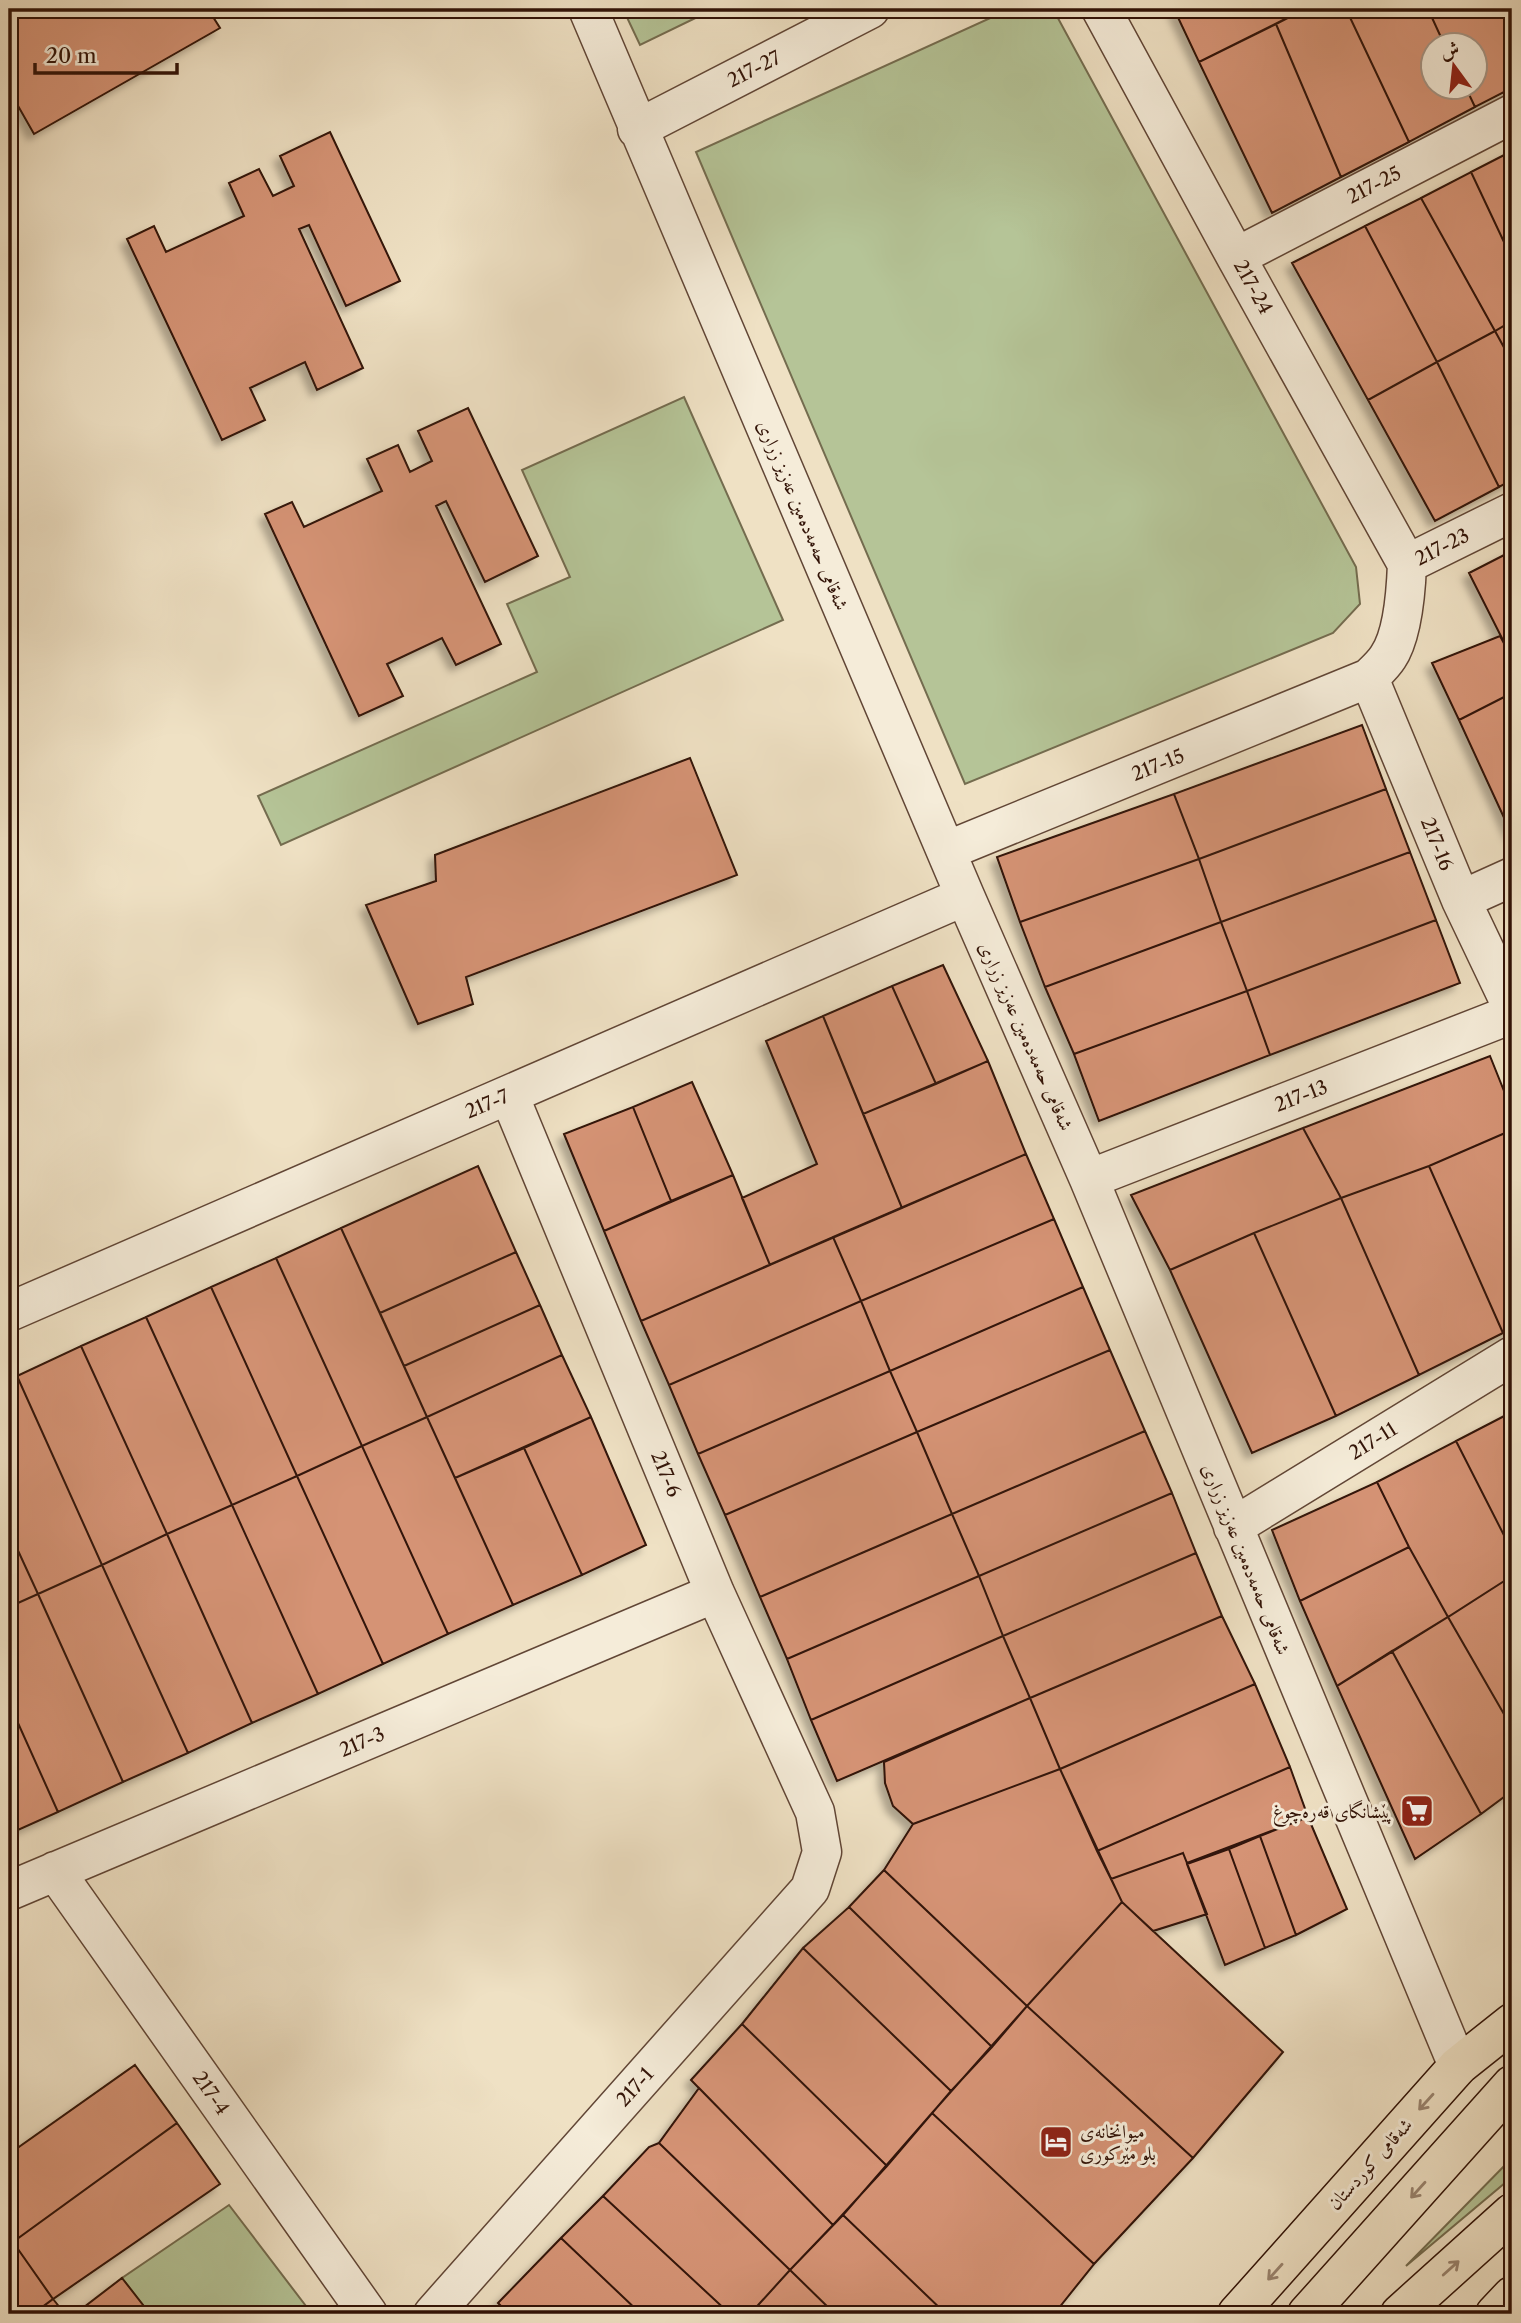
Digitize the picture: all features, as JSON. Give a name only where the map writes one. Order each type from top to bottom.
[{"type":"highway","name":"شەقامی کوردستان","points":[[1237,2314],[1458,2066],[1512,2023]]},
{"type":"highway","points":[[1307,2314],[1512,2085]]},
{"type":"highway","points":[[1400,2314],[1512,2213]]},
{"type":"highway","points":[[1495,2314],[1512,2295]]},
{"type":"street","name":"شەقامی حەمەدەمین عەزیز زراری","points":[[588,9],[965,896],[1089,1179],[1458,2066]]},
{"type":"street","name":"217-27","points":[[637,129],[870,9]]},
{"type":"street","name":"217-24","points":[[1101,9],[1407,564]]},
{"type":"street","name":"217-25","points":[[1236,257],[1512,114]]},
{"type":"street","name":"217-23","points":[[1369,678],[1389,656],[1399,627],[1406,596],[1407,564],[1512,512]]},
{"type":"street","name":"217-15","points":[[946,851],[1369,678]]},
{"type":"street","name":"217-16","points":[[1369,678],[1461,901],[1512,1007]]},
{"type":"street","points":[[1461,901],[1512,877]]},
{"type":"street","name":"217-7","points":[[9,1312],[965,896]]},
{"type":"street","name":"217-13","points":[[1089,1179],[1512,1014]]},
{"type":"street","name":"217-6","points":[[509,1095],[715,1594],[815,1812],[822,1852]]},
{"type":"street","name":"217-11","points":[[1233,1527],[1512,1356]]},
{"type":"street","name":"217-3","points":[[9,1891],[715,1594]]},
{"type":"street","name":"217-1","points":[[433,2314],[810,1889],[822,1852]]},
{"type":"street","name":"217-4","points":[[55,1871],[368,2314]]},
{"type":"green space","points":[[623,9],[714,9],[640,45]]},
{"type":"green space","points":[[1010,9],[1053,9],[1356,567],[1360,604],[1333,633],[965,784],[696,152]]},
{"type":"green space","points":[[684,397],[783,620],[281,845],[258,796],[537,672],[507,604],[570,577],[522,470]]},
{"type":"green space","points":[[1512,2158],[1512,2177],[1406,2266]]},
{"type":"green space","points":[[229,2205],[312,2314],[150,2314],[122,2278]]},
{"type":"building","points":[[34,9],[208,9],[220,28],[34,134],[9,90],[9,22]]},
{"type":"building","points":[[1174,9],[1305,9],[1199,62]]},
{"type":"building","points":[[1305,9],[1346,9],[1409,142],[1341,177],[1276,24]]},
{"type":"building","points":[[1346,9],[1428,9],[1439,32],[1420,32],[1420,102],[1473,102],[1475,107],[1409,142]]},
{"type":"building","points":[[1428,9],[1512,9],[1512,88],[1490,99],[1490,32],[1439,32]]},
{"type":"building","points":[[1276,24],[1341,177],[1272,213],[1199,62]]},
{"type":"building","points":[[330,132],[400,281],[346,306],[309,225],[299,229],[363,368],[317,390],[305,362],[250,388],[265,420],[222,440],[127,239],[154,226],[166,252],[244,216],[229,183],[259,169],[273,196],[294,186],[280,156]]},
{"type":"building","points":[[1512,151],[1512,259],[1471,172]]},
{"type":"building","points":[[1471,172],[1512,259],[1512,321],[1495,331],[1421,198]]},
{"type":"building","points":[[1421,198],[1495,331],[1437,362],[1365,226]]},
{"type":"building","points":[[1365,226],[1437,362],[1368,400],[1292,263]]},
{"type":"building","points":[[1512,321],[1512,362],[1495,331]]},
{"type":"building","points":[[1495,331],[1512,362],[1512,480],[1499,487],[1437,362]]},
{"type":"building","points":[[1437,362],[1499,487],[1435,521],[1368,400]]},
{"type":"building","points":[[468,408],[538,556],[485,582],[446,501],[436,506],[501,644],[456,665],[442,638],[387,664],[403,696],[359,716],[265,514],[292,502],[304,527],[382,491],[367,459],[398,445],[410,472],[432,461],[418,431]]},
{"type":"building","points":[[1512,551],[1512,658],[1469,573]]},
{"type":"building","points":[[1500,636],[1512,658],[1512,693],[1459,720],[1432,663]]},
{"type":"building","points":[[1512,693],[1512,835],[1459,720]]},
{"type":"building","points":[[1362,725],[1386,789],[1199,859],[1174,794]]},
{"type":"building","points":[[690,758],[737,875],[466,977],[473,1004],[418,1024],[366,905],[436,881],[435,855]]},
{"type":"building","points":[[1386,789],[1410,852],[1221,922],[1199,859]]},
{"type":"building","points":[[1174,794],[1199,859],[1020,922],[997,857]]},
{"type":"building","points":[[1410,852],[1436,920],[1247,991],[1221,922]]},
{"type":"building","points":[[1199,859],[1221,922],[1045,987],[1020,922]]},
{"type":"building","points":[[1436,920],[1460,983],[1270,1055],[1247,991]]},
{"type":"building","points":[[1221,922],[1247,991],[1074,1054],[1045,987]]},
{"type":"building","points":[[943,965],[988,1061],[936,1084],[892,986]]},
{"type":"building","points":[[892,986],[936,1084],[863,1114],[823,1016]]},
{"type":"building","points":[[1247,991],[1270,1055],[1099,1121],[1074,1054]]},
{"type":"building","points":[[823,1016],[902,1208],[770,1265],[742,1198],[817,1164],[766,1041]]},
{"type":"building","points":[[1490,1056],[1512,1111],[1512,1130],[1429,1166],[1341,1198],[1303,1128]]},
{"type":"building","points":[[988,1061],[1026,1154],[902,1208],[863,1114]]},
{"type":"building","points":[[692,1082],[733,1175],[671,1201],[633,1107]]},
{"type":"building","points":[[633,1107],[671,1201],[604,1231],[564,1134]]},
{"type":"building","points":[[1303,1128],[1341,1198],[1170,1270],[1131,1195]]},
{"type":"building","points":[[1512,1130],[1512,1329],[1503,1333],[1429,1166]]},
{"type":"building","points":[[1026,1154],[1054,1219],[861,1301],[833,1237]]},
{"type":"building","points":[[478,1166],[516,1252],[380,1313],[341,1228]]},
{"type":"building","points":[[1429,1166],[1503,1333],[1419,1375],[1341,1198]]},
{"type":"building","points":[[733,1175],[770,1265],[641,1321],[604,1231]]},
{"type":"building","points":[[1341,1198],[1419,1375],[1336,1416],[1254,1233]]},
{"type":"building","points":[[1054,1219],[1083,1287],[890,1371],[861,1301]]},
{"type":"building","points":[[341,1228],[427,1417],[362,1446],[276,1258]]},
{"type":"building","points":[[1254,1233],[1336,1416],[1252,1453],[1170,1270]]},
{"type":"building","points":[[833,1237],[861,1301],[669,1385],[641,1321]]},
{"type":"building","points":[[516,1252],[540,1305],[404,1366],[380,1313]]},
{"type":"building","points":[[276,1258],[362,1446],[297,1476],[211,1287]]},
{"type":"building","points":[[211,1287],[297,1476],[232,1505],[146,1317]]},
{"type":"building","points":[[1083,1287],[1110,1350],[917,1432],[890,1371]]},
{"type":"building","points":[[861,1301],[890,1371],[698,1454],[669,1385]]},
{"type":"building","points":[[540,1305],[562,1355],[427,1417],[404,1366]]},
{"type":"building","points":[[146,1317],[232,1505],[167,1534],[81,1346]]},
{"type":"building","points":[[81,1346],[167,1534],[102,1565],[17,1376]]},
{"type":"building","points":[[1110,1350],[1145,1431],[952,1514],[917,1432]]},
{"type":"building","points":[[562,1355],[591,1417],[455,1478],[427,1417]]},
{"type":"building","points":[[890,1371],[917,1432],[725,1515],[698,1454]]},
{"type":"building","points":[[17,1376],[102,1565],[38,1594],[9,1531],[9,1379]]},
{"type":"building","points":[[1512,1412],[1512,1551],[1456,1441]]},
{"type":"building","points":[[427,1417],[513,1605],[448,1634],[362,1446]]},
{"type":"building","points":[[591,1417],[646,1545],[582,1575],[524,1448]]},
{"type":"building","points":[[1145,1431],[1172,1493],[979,1576],[952,1514]]},
{"type":"building","points":[[917,1432],[952,1514],[760,1597],[725,1515]]},
{"type":"building","points":[[1456,1441],[1512,1551],[1512,1576],[1448,1617],[1377,1482]]},
{"type":"building","points":[[362,1446],[448,1634],[383,1664],[297,1476]]},
{"type":"building","points":[[524,1448],[582,1575],[513,1605],[455,1478]]},
{"type":"building","points":[[297,1476],[383,1664],[318,1694],[232,1505]]},
{"type":"building","points":[[1377,1482],[1409,1547],[1300,1601],[1272,1530]]},
{"type":"building","points":[[1172,1493],[1196,1553],[1003,1636],[979,1576]]},
{"type":"building","points":[[232,1505],[318,1694],[252,1723],[167,1534]]},
{"type":"building","points":[[952,1514],[979,1576],[787,1659],[760,1597]]},
{"type":"building","points":[[9,1531],[38,1594],[9,1607]]},
{"type":"building","points":[[167,1534],[252,1723],[188,1753],[102,1565]]},
{"type":"building","points":[[1409,1547],[1448,1617],[1337,1686],[1300,1601]]},
{"type":"building","points":[[1196,1553],[1222,1616],[1030,1698],[1003,1636]]},
{"type":"building","points":[[102,1565],[188,1753],[123,1782],[38,1594]]},
{"type":"building","points":[[979,1576],[1003,1636],[811,1720],[787,1659]]},
{"type":"building","points":[[1512,1576],[1512,1728],[1448,1617]]},
{"type":"building","points":[[38,1594],[123,1782],[58,1812],[9,1703],[9,1607]]},
{"type":"building","points":[[1222,1616],[1255,1684],[1060,1769],[1030,1698]]},
{"type":"building","points":[[1448,1617],[1512,1728],[1512,1791],[1481,1814],[1392,1651]]},
{"type":"building","points":[[1003,1636],[1030,1698],[837,1781],[811,1720]]},
{"type":"building","points":[[1392,1651],[1481,1814],[1415,1859],[1337,1686]]},
{"type":"building","points":[[1255,1684],[1290,1767],[1097,1851],[1060,1769]]},
{"type":"building","points":[[1030,1698],[1060,1769],[913,1824],[893,1806],[885,1783],[884,1762]]},
{"type":"building","points":[[9,1703],[58,1812],[9,1834]]},
{"type":"building","points":[[1290,1767],[1308,1817],[1187,1863],[1183,1853],[1111,1879],[1097,1851]]},
{"type":"building","points":[[1060,1769],[1122,1902],[1027,2006],[884,1870],[913,1824]]},
{"type":"building","points":[[1308,1817],[1347,1909],[1296,1935],[1260,1836]]},
{"type":"building","points":[[1260,1836],[1296,1935],[1265,1948],[1229,1849]]},
{"type":"building","points":[[1229,1849],[1265,1948],[1225,1965],[1187,1864]]},
{"type":"building","points":[[1183,1853],[1207,1914],[1153,1931],[1122,1902],[1111,1879]]},
{"type":"building","points":[[884,1870],[1027,2006],[992,2047],[849,1907]]},
{"type":"building","points":[[1122,1902],[1283,2052],[1193,2158],[1027,2006]]},
{"type":"building","points":[[849,1907],[992,2047],[951,2091],[803,1948]]},
{"type":"building","points":[[803,1948],[951,2091],[887,2166],[742,2024]]},
{"type":"building","points":[[1027,2006],[1193,2158],[1094,2264],[932,2113]]},
{"type":"building","points":[[742,2024],[887,2166],[833,2225],[691,2080]]},
{"type":"building","points":[[135,2065],[177,2123],[13,2242],[9,2237],[9,2154]]},
{"type":"building","points":[[699,2088],[833,2225],[790,2270],[659,2143]]},
{"type":"building","points":[[932,2113],[1094,2264],[1054,2314],[946,2314],[843,2215]]},
{"type":"building","points":[[177,2123],[220,2184],[53,2299],[13,2242]]},
{"type":"building","points":[[659,2143],[790,2270],[750,2314],[730,2314],[603,2196],[649,2147]]},
{"type":"building","points":[[603,2196],[730,2314],[641,2314],[561,2238]]},
{"type":"building","points":[[843,2215],[946,2314],[835,2314],[790,2270]]},
{"type":"building","points":[[561,2238],[641,2314],[509,2314],[498,2303]]},
{"type":"building","points":[[13,2242],[53,2299],[33,2314],[9,2314],[9,2245]]},
{"type":"building","points":[[790,2270],[835,2314],[750,2314]]},
{"type":"building","points":[[122,2278],[150,2314],[75,2314]]},
{"type":"building","points":[[53,2299],[65,2314],[33,2314]]},
{"type":"place","name":"پێشانگای قەرەچوغ","points":[[1417,1811]]},
{"type":"place","name":"میوانخانەی بلو مێرکوری","points":[[1056,2142]]}]
